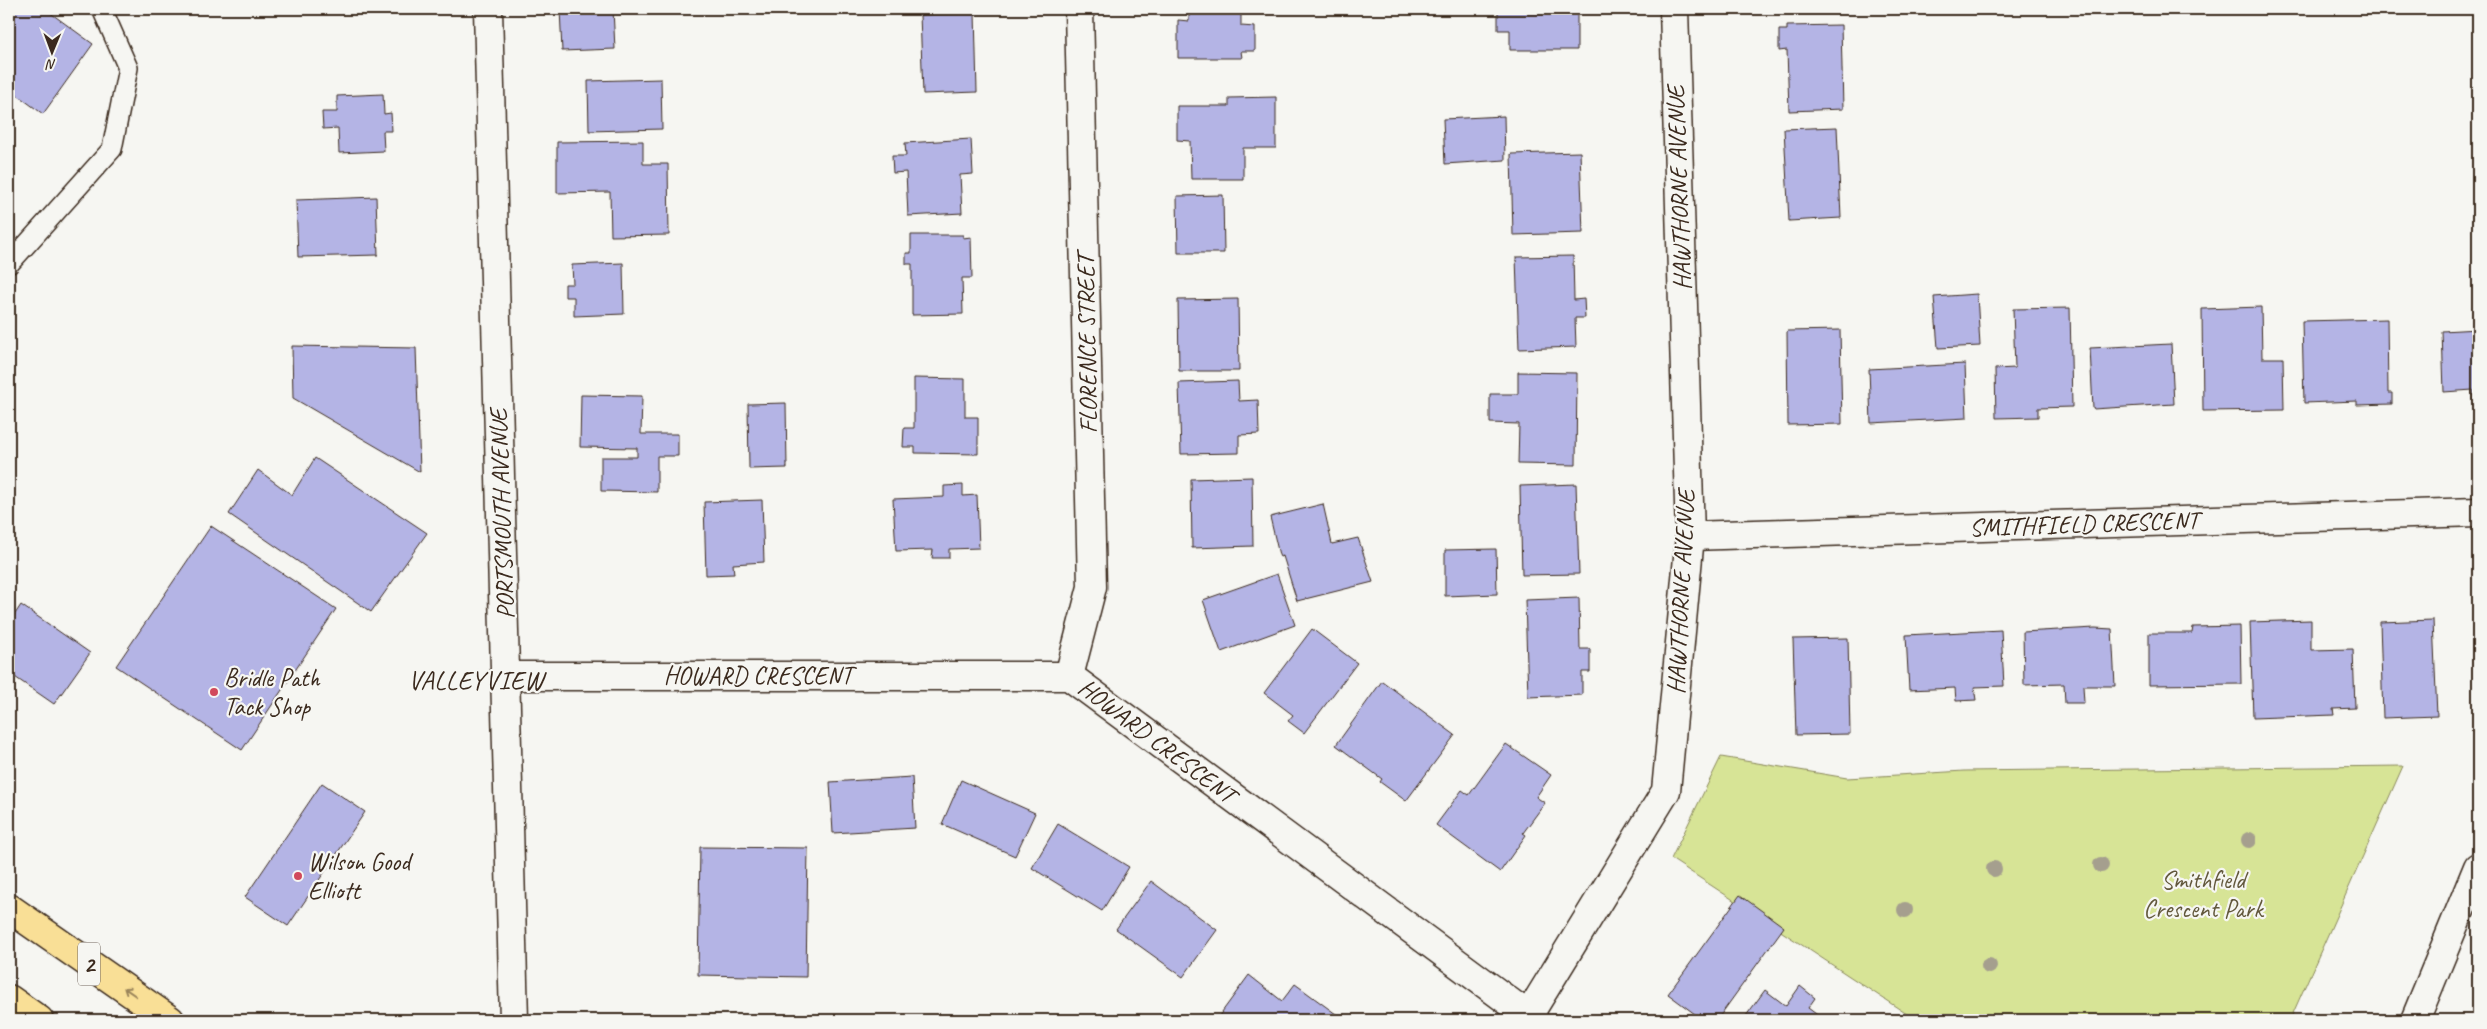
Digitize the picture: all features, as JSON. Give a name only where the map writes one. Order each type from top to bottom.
[{"type":"main road","name":"2","points":[[9,908],[170,1020]]},
{"type":"main road","points":[[9,999],[39,1020]]},
{"type":"street","name":"PORTSMOUTH AVENUE","points":[[488,9],[514,1020]]},
{"type":"street","name":"FLORENCE STREET","points":[[1069,676],[1092,587],[1079,9]]},
{"type":"street","name":"HAWTHORNE AVENUE","points":[[1531,1018],[1666,791],[1690,536],[1674,9]]},
{"type":"street","name":"SMITHFIELD CRESCENT","points":[[1690,536],[2478,512]]},
{"type":"street","name":"HOWARD CRESCENT","points":[[506,676],[1069,676],[1531,1018]]},
{"type":"street","points":[[2415,1020],[2478,867]]},
{"type":"lane","points":[[9,264],[112,149],[128,68],[102,9]]},
{"type":"green space","name":"Smithfield Crescent Park","points":[[1721,757],[1847,778],[1964,771],[2403,766],[2290,1020],[1916,1020],[1671,859]]},
{"type":"building","points":[[9,9],[45,9],[93,44],[43,114],[9,89]]},
{"type":"building","points":[[560,9],[613,9],[615,49],[562,51]]},
{"type":"building","points":[[1189,9],[1241,9],[1241,26],[1255,27],[1255,51],[1241,51],[1242,58],[1178,58],[1178,20],[1189,21]]},
{"type":"building","points":[[1498,9],[1577,9],[1577,50],[1510,50],[1510,30],[1498,30]]},
{"type":"building","points":[[975,13],[977,92],[923,94],[920,15]]},
{"type":"building","points":[[1841,25],[1843,109],[1789,111],[1787,50],[1779,51],[1779,30],[1787,30],[1787,26]]},
{"type":"building","points":[[661,79],[662,129],[589,131],[588,81]]},
{"type":"building","points":[[383,94],[384,114],[391,113],[392,131],[383,131],[384,151],[339,153],[338,128],[323,129],[322,112],[337,112],[337,96]]},
{"type":"building","points":[[1276,97],[1276,148],[1243,148],[1243,179],[1191,179],[1190,141],[1177,140],[1177,106],[1229,106],[1229,98]]},
{"type":"building","points":[[1504,116],[1505,160],[1445,164],[1443,119]]},
{"type":"building","points":[[1837,127],[1841,218],[1789,221],[1784,129]]},
{"type":"building","points":[[971,139],[973,174],[960,175],[962,213],[908,216],[906,172],[893,173],[892,156],[906,156],[905,143]]},
{"type":"building","points":[[643,141],[643,164],[668,164],[669,235],[611,236],[610,192],[557,193],[557,142]]},
{"type":"building","points":[[1580,152],[1583,233],[1513,235],[1511,154]]},
{"type":"building","points":[[1223,195],[1224,253],[1178,253],[1177,196]]},
{"type":"building","points":[[376,197],[378,255],[298,257],[296,200]]},
{"type":"building","points":[[911,235],[963,235],[963,238],[971,237],[972,278],[962,278],[963,314],[912,315],[912,264],[906,264],[906,253],[911,253]]},
{"type":"building","points":[[1573,256],[1574,300],[1584,299],[1585,318],[1575,318],[1576,347],[1519,349],[1516,257]]},
{"type":"building","points":[[623,263],[624,314],[574,316],[574,297],[565,297],[565,284],[573,284],[572,265]]},
{"type":"building","points":[[1977,294],[1980,346],[1938,348],[1934,297]]},
{"type":"building","points":[[1238,299],[1239,371],[1179,371],[1178,300]]},
{"type":"building","points":[[2261,307],[2262,358],[2283,358],[2284,410],[2203,411],[2202,309]]},
{"type":"building","points":[[2070,308],[2072,407],[2038,408],[2038,417],[1996,418],[1995,369],[2015,368],[2013,309]]},
{"type":"building","points":[[2387,319],[2388,393],[2392,393],[2392,404],[2357,405],[2357,401],[2304,403],[2302,321]]},
{"type":"building","points":[[2478,329],[2478,400],[2473,401],[2473,390],[2444,392],[2442,331]]},
{"type":"building","points":[[1840,330],[1842,424],[1788,425],[1787,331]]},
{"type":"building","points":[[2171,344],[2174,404],[2093,409],[2090,348]]},
{"type":"building","points":[[292,346],[416,348],[420,472],[293,398]]},
{"type":"building","points":[[1965,364],[1967,418],[1871,423],[1869,369]]},
{"type":"building","points":[[1518,372],[1577,373],[1576,465],[1518,464],[1519,424],[1490,423],[1490,394],[1518,394]]},
{"type":"building","points":[[914,378],[965,379],[965,417],[978,417],[978,454],[915,453],[915,447],[903,447],[904,428],[914,428]]},
{"type":"building","points":[[1238,381],[1239,401],[1258,400],[1259,434],[1239,435],[1239,453],[1181,454],[1179,383]]},
{"type":"building","points":[[581,395],[642,396],[641,434],[678,434],[678,456],[657,456],[657,492],[601,491],[601,457],[637,457],[637,448],[580,447]]},
{"type":"building","points":[[786,403],[787,468],[749,469],[748,404]]},
{"type":"building","points":[[315,458],[427,533],[371,612],[229,514],[258,470],[292,495]]},
{"type":"building","points":[[1252,477],[1253,546],[1192,548],[1191,479]]},
{"type":"building","points":[[1576,484],[1579,574],[1522,575],[1520,486]]},
{"type":"building","points":[[963,485],[963,496],[977,495],[979,548],[949,549],[949,558],[932,558],[933,550],[896,551],[893,499],[944,497],[944,486]]},
{"type":"building","points":[[762,500],[764,562],[733,564],[734,574],[706,575],[704,502]]},
{"type":"building","points":[[1323,504],[1332,544],[1358,538],[1373,582],[1297,601],[1283,556],[1280,557],[1279,555],[1270,517]]},
{"type":"building","points":[[211,526],[336,609],[242,750],[116,666]]},
{"type":"building","points":[[1496,549],[1497,594],[1445,596],[1445,550]]},
{"type":"building","points":[[1277,574],[1295,625],[1221,652],[1203,600]]},
{"type":"building","points":[[1579,598],[1580,649],[1590,649],[1590,672],[1582,672],[1582,695],[1528,697],[1525,600]]},
{"type":"building","points":[[21,605],[90,653],[54,704],[9,673],[9,623]]},
{"type":"building","points":[[2311,620],[2311,650],[2353,649],[2355,708],[2333,709],[2334,715],[2253,718],[2250,622]]},
{"type":"building","points":[[2433,620],[2437,716],[2383,718],[2380,622]]},
{"type":"building","points":[[2240,626],[2241,684],[2149,685],[2149,633],[2192,633],[2193,627]]},
{"type":"building","points":[[2095,628],[2112,629],[2115,686],[2083,686],[2084,703],[2065,703],[2064,684],[2024,685],[2023,632]]},
{"type":"building","points":[[1312,629],[1357,663],[1304,733],[1288,721],[1293,715],[1264,693]]},
{"type":"building","points":[[2001,630],[2004,686],[1974,687],[1976,700],[1956,701],[1955,688],[1909,690],[1906,635]]},
{"type":"building","points":[[1848,638],[1850,734],[1796,735],[1793,639]]},
{"type":"building","points":[[1382,681],[1455,735],[1406,801],[1380,782],[1382,779],[1336,745]]},
{"type":"building","points":[[1506,744],[1551,775],[1536,797],[1545,803],[1523,833],[1526,835],[1500,872],[1436,825],[1462,790],[1469,795]]},
{"type":"building","points":[[912,777],[915,828],[833,833],[830,782]]},
{"type":"building","points":[[961,780],[1035,813],[1015,856],[942,824]]},
{"type":"building","points":[[322,783],[365,812],[288,926],[245,897]]},
{"type":"building","points":[[1058,824],[1129,867],[1102,911],[1032,868]]},
{"type":"building","points":[[700,847],[808,848],[806,977],[698,975]]},
{"type":"building","points":[[1151,881],[1217,930],[1183,977],[1116,929]]},
{"type":"building","points":[[1740,895],[1784,927],[1717,1020],[1703,1020],[1668,994]]},
{"type":"building","points":[[1249,975],[1282,1001],[1295,984],[1340,1017],[1338,1020],[1225,1020],[1219,1016]]},
{"type":"building","points":[[1800,986],[1815,998],[1808,1008],[1824,1020],[1743,1020],[1765,990],[1786,1006]]},
{"type":"place","name":"Bridle Path Tack Shop","points":[[214,692]]},
{"type":"place","name":"Wilson Good Elliott","points":[[298,876]]},
{"type":"district","name":"VALLEYVIEW","points":[[476,680]]}]
